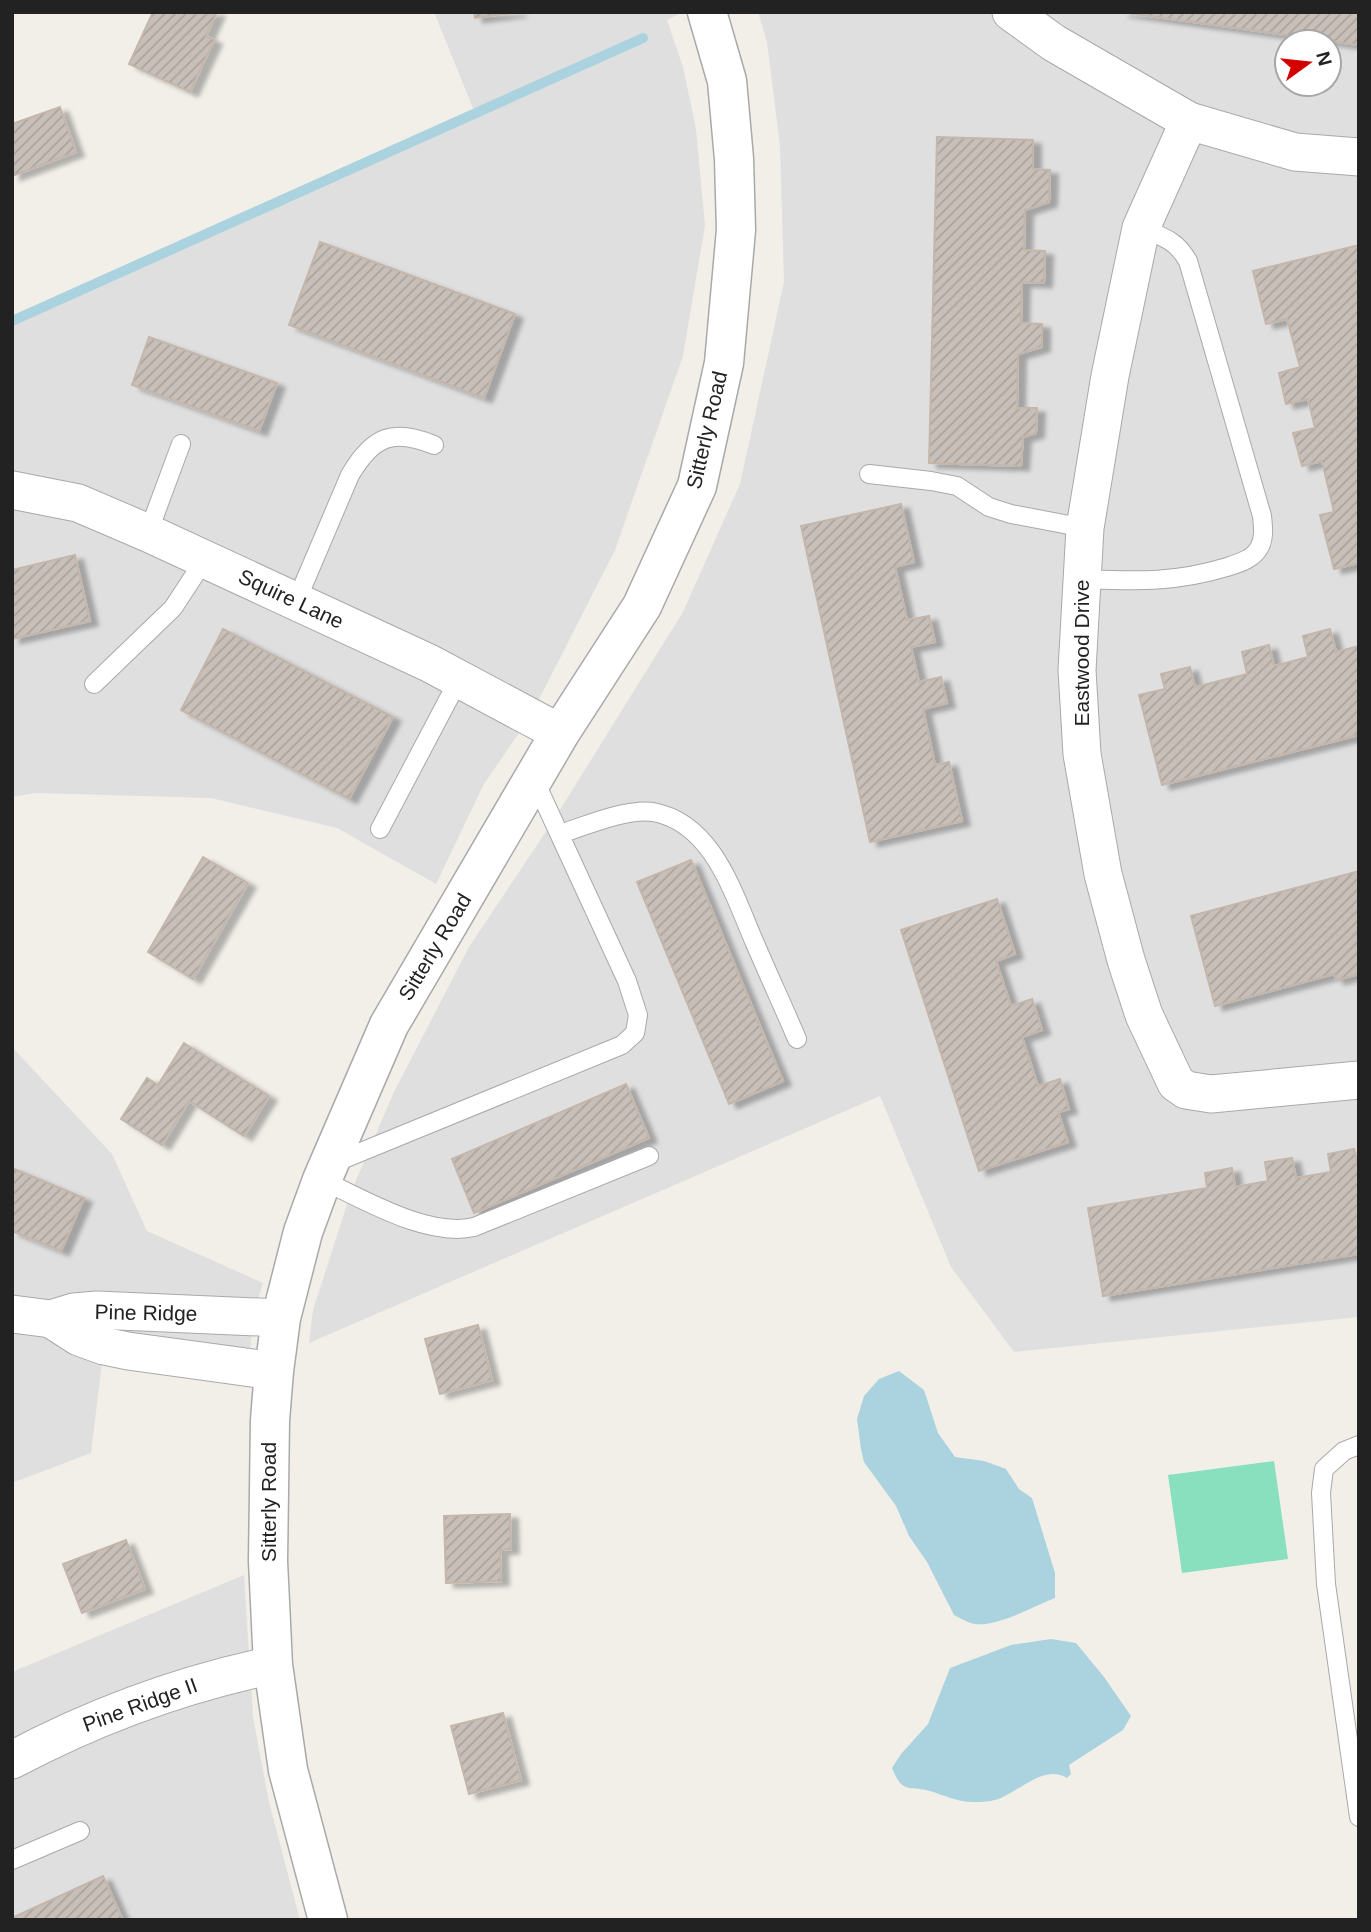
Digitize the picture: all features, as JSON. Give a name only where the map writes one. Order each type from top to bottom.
[{"type":"street","name":"Sitterly Road","points":[[327,1920],[288,1770],[274,1665],[268,1561],[270,1420],[281,1318],[303,1232],[325,1172],[389,1025],[560,733],[642,606],[697,486],[724,363],[736,230],[734,159],[727,82],[707,12]]},
{"type":"street","points":[[1012,12],[1054,43],[1189,121],[1295,152],[1359,157]]},
{"type":"street","name":"Eastwood Drive","points":[[1189,121],[1141,228],[1110,376],[1085,528],[1077,670],[1082,754],[1101,861],[1126,960],[1144,1015],[1176,1083],[1199,1094],[1359,1080]]},
{"type":"street","name":"Squire Lane","points":[[12,490],[78,503],[148,533],[459,679],[560,733]]},
{"type":"street","name":"Pine Ridge","points":[[12,1314],[51,1319],[74,1312],[97,1310],[281,1318]]},
{"type":"street","points":[[51,1319],[79,1337],[104,1346],[274,1371]]},
{"type":"street","name":"Pine Ridge II","points":[[12,1760],[62,1735],[169,1692],[274,1665]]},
{"type":"lane","points":[[1082,579],[1145,581],[1196,576],[1253,556],[1261,546],[1262,516],[1188,261],[1180,247],[1141,228]]},
{"type":"lane","points":[[296,602],[350,475],[361,457],[375,443],[395,435],[415,437],[434,445]]},
{"type":"lane","points":[[148,533],[181,444]]},
{"type":"lane","points":[[869,474],[957,486],[989,507],[1011,514],[1085,528]]},
{"type":"lane","points":[[94,684],[173,608],[205,559]]},
{"type":"lane","points":[[380,829],[459,679]]},
{"type":"lane","points":[[325,1172],[622,1045],[635,1032],[638,1015],[628,982],[534,779]]},
{"type":"lane","points":[[560,834],[631,813],[650,812],[670,817],[692,831],[723,870],[797,1039]]},
{"type":"lane","points":[[325,1172],[393,1214],[442,1228],[460,1230],[474,1227],[649,1156]]},
{"type":"lane","points":[[1359,1445],[1344,1451],[1324,1469],[1321,1493],[1326,1584],[1351,1702],[1359,1817]]},
{"type":"lane","points":[[12,1860],[80,1831]]},
{"type":"shaded area","points":[[434,12],[683,12],[667,20],[683,67],[696,129],[705,226],[683,356],[615,550],[530,717],[484,784],[436,884],[337,828],[211,798],[36,793],[12,797],[12,320],[475,113]]},
{"type":"shaded area","points":[[758,12],[1359,12],[1359,1317],[1014,1352],[951,1267],[880,1096],[309,1343],[313,1310],[351,1192],[394,1092],[469,947],[553,821],[683,612],[740,484],[784,282],[780,146],[767,42]]},
{"type":"shaded area","points":[[12,1047],[112,1154],[147,1231],[263,1283],[253,1316],[249,1367],[104,1346],[91,1453],[12,1483]]},
{"type":"shaded area","points":[[244,1575],[253,1717],[269,1802],[300,1920],[12,1920],[12,1672]]},
{"type":"green space","points":[[1274,1461],[1288,1559],[1182,1573],[1168,1475]]},
{"type":"water","points":[[899,1371],[924,1390],[938,1433],[955,1457],[984,1461],[1006,1469],[1019,1489],[1032,1498],[1055,1573],[1055,1598],[1005,1619],[984,1624],[972,1623],[954,1615],[927,1562],[909,1536],[896,1506],[864,1462],[861,1449],[857,1419],[864,1396],[879,1379]]},
{"type":"water","points":[[1051,1639],[1076,1643],[1104,1677],[1131,1716],[1123,1730],[1069,1765],[1071,1774],[1067,1778],[1051,1774],[1042,1776],[994,1800],[958,1800],[903,1786],[899,1782],[892,1768],[928,1724],[950,1668],[1011,1645]]},
{"type":"building","points":[[153,12],[217,12],[206,36],[214,40],[190,92],[129,64]]},
{"type":"building","points":[[474,12],[519,12],[475,18]]},
{"type":"building","points":[[1120,12],[1359,12],[1359,45],[1343,43],[1343,28],[1273,28],[1273,33]]},
{"type":"building","points":[[60,107],[76,152],[12,176],[12,124]]},
{"type":"building","points":[[937,137],[1033,140],[1033,169],[1050,170],[1049,202],[1025,210],[1024,250],[1045,251],[1044,283],[1022,282],[1021,323],[1042,324],[1042,347],[1018,354],[1017,408],[1037,408],[1036,433],[1023,437],[1021,466],[929,463]]},
{"type":"building","points":[[320,242],[515,314],[484,398],[289,325]]},
{"type":"building","points":[[1359,245],[1359,563],[1334,569],[1320,515],[1334,512],[1322,461],[1302,466],[1293,433],[1315,428],[1308,399],[1286,404],[1279,373],[1300,367],[1287,319],[1266,324],[1253,271]]},
{"type":"building","points":[[149,337],[277,383],[259,431],[132,385]]},
{"type":"building","points":[[901,504],[914,562],[895,567],[907,620],[929,616],[935,642],[911,647],[919,682],[941,677],[947,703],[923,709],[935,765],[949,762],[962,821],[870,842],[801,526]]},
{"type":"building","points":[[75,555],[90,621],[12,639],[12,570]]},
{"type":"building","points":[[223,629],[393,717],[349,799],[181,710]]},
{"type":"building","points":[[1330,629],[1336,652],[1359,646],[1359,735],[1162,785],[1139,695],[1165,689],[1161,674],[1190,667],[1195,687],[1247,674],[1242,652],[1269,645],[1274,666],[1308,657],[1303,636]]},
{"type":"building","points":[[203,857],[248,883],[193,979],[148,952]]},
{"type":"building","points":[[691,860],[783,1081],[729,1104],[637,882]]},
{"type":"building","points":[[1359,871],[1359,974],[1336,980],[1334,974],[1215,1006],[1191,916]]},
{"type":"building","points":[[997,899],[1015,954],[996,961],[1011,1006],[1032,999],[1042,1030],[1022,1037],[1038,1086],[1060,1079],[1069,1109],[1058,1112],[1068,1142],[979,1171],[901,930]]},
{"type":"building","points":[[184,1043],[269,1096],[244,1136],[189,1101],[162,1145],[121,1119],[147,1078],[158,1085]]},
{"type":"building","points":[[626,1084],[649,1138],[474,1213],[452,1159]]},
{"type":"building","points":[[1354,1149],[1359,1169],[1359,1254],[1103,1296],[1088,1208],[1207,1188],[1205,1173],[1232,1168],[1235,1187],[1268,1181],[1265,1162],[1292,1158],[1296,1178],[1331,1172],[1328,1154]]},
{"type":"building","points":[[12,1168],[84,1198],[61,1251],[12,1231]]},
{"type":"building","points":[[478,1325],[492,1380],[440,1394],[425,1339]]},
{"type":"building","points":[[510,1514],[511,1549],[500,1550],[501,1581],[446,1583],[444,1516]]},
{"type":"building","points":[[126,1540],[145,1589],[82,1613],[63,1564]]},
{"type":"building","points":[[503,1713],[521,1780],[469,1794],[451,1726]]},
{"type":"building","points":[[103,1876],[123,1920],[12,1920],[12,1918]]},
{"type":"waterway","points":[[12,321],[643,38]]}]
